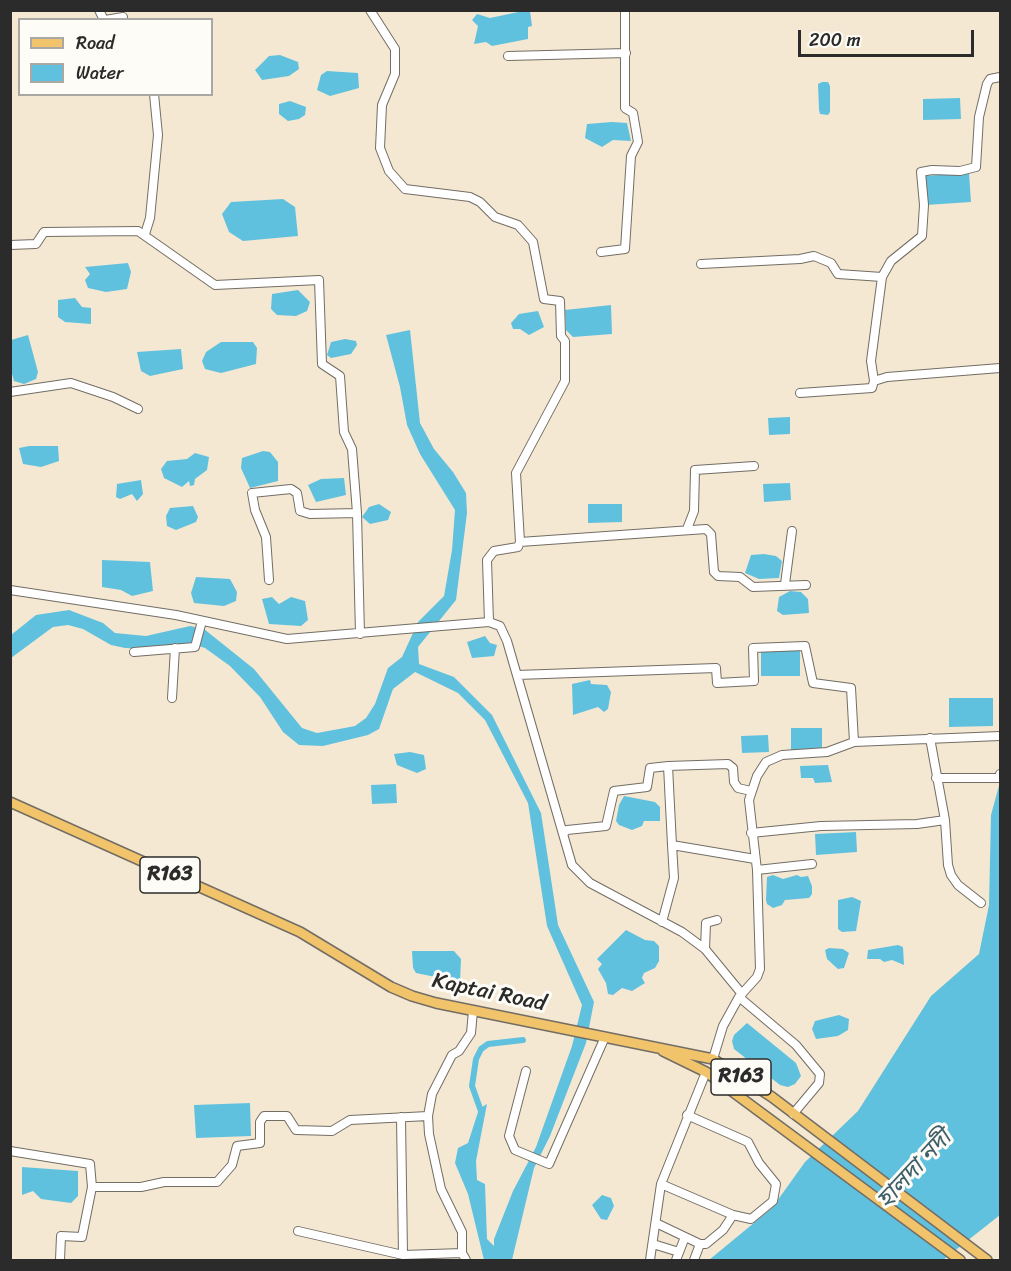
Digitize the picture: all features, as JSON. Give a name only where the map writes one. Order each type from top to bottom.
[{"type":"main road","name":"Kaptai Road","points":[[10,802],[300,932],[391,987],[436,1003],[652,1046]]},
{"type":"main road","name":"R163","points":[[652,1046],[713,1059],[793,1114],[987,1260]]},
{"type":"main road","name":"R163","points":[[652,1046],[706,1072],[958,1259]]},
{"type":"street","points":[[370,10],[394,49],[395,74],[382,105],[380,148],[389,171],[405,189],[470,198],[480,202],[495,217],[518,225],[533,242],[544,299],[560,301],[561,336],[565,341],[565,381],[516,473],[520,542],[518,547],[494,551],[487,560],[489,622]]},
{"type":"street","points":[[601,252],[625,249],[631,156],[638,142],[638,131],[633,113],[625,108],[625,10]]},
{"type":"street","points":[[508,56],[626,52]]},
{"type":"street","points":[[800,393],[873,388],[871,361],[882,277],[891,261],[922,236],[924,205],[921,172],[960,171],[976,167],[979,117],[987,84],[990,79],[1000,77]]},
{"type":"street","points":[[146,234],[150,218],[158,135],[154,96]]},
{"type":"street","points":[[10,245],[36,244],[44,232],[138,231],[146,234],[215,285],[319,280],[322,364],[340,376],[341,414],[344,432],[352,449],[357,513],[360,634]]},
{"type":"street","points":[[701,264],[800,259],[814,256],[831,263],[838,274],[882,277]]},
{"type":"street","points":[[874,381],[887,377],[1000,368]]},
{"type":"street","points":[[10,392],[71,383],[113,397],[138,409]]},
{"type":"street","points":[[687,529],[694,511],[695,470],[754,466]]},
{"type":"street","points":[[269,580],[266,537],[255,510],[252,493],[291,489],[297,493],[300,511],[310,514],[357,513]]},
{"type":"street","points":[[520,542],[706,529],[711,534],[714,572],[718,576],[740,577],[753,587],[806,585]]},
{"type":"street","points":[[785,584],[792,531]]},
{"type":"street","points":[[10,591],[287,639],[489,622],[500,626],[517,675],[572,865],[579,875],[682,932],[705,949],[740,995],[796,1045],[820,1074],[819,1083],[793,1114]]},
{"type":"street","points":[[134,652],[195,647],[201,624]]},
{"type":"street","points":[[517,675],[716,668],[717,683],[754,681],[753,648],[805,646],[813,683],[851,688],[854,742]]},
{"type":"street","points":[[172,698],[175,648]]},
{"type":"street","points":[[713,1059],[723,1026],[740,995],[757,977],[760,969],[757,870],[749,810],[751,791],[766,762],[773,757],[827,752],[854,742],[1000,736]]},
{"type":"street","points":[[930,738],[945,820],[948,865],[951,875],[958,885],[981,903]]},
{"type":"street","points":[[564,833],[567,830],[606,826],[614,791],[648,787],[650,768],[728,764],[733,768],[734,782],[738,788],[751,791]]},
{"type":"street","points":[[662,922],[674,878],[668,766]]},
{"type":"street","points":[[936,778],[999,778],[1000,774]]},
{"type":"street","points":[[751,833],[821,826],[917,824],[945,820]]},
{"type":"street","points":[[672,845],[755,859]]},
{"type":"street","points":[[757,870],[812,864]]},
{"type":"street","points":[[705,949],[706,923],[717,920]]},
{"type":"street","points":[[298,1231],[403,1255],[464,1257],[462,1233],[441,1189],[429,1134],[428,1116],[432,1094],[452,1055],[459,1051],[471,1033],[473,1011]]},
{"type":"street","points":[[526,1071],[509,1136],[515,1150],[527,1157],[549,1164],[605,1037]]},
{"type":"street","points":[[650,1260],[661,1184],[706,1072]]},
{"type":"street","points":[[661,1184],[733,1215],[751,1219],[763,1212],[773,1201],[776,1184],[759,1163],[748,1142],[687,1115]]},
{"type":"street","points":[[92,1187],[141,1187],[164,1182],[217,1182],[232,1165],[237,1146],[260,1143],[260,1122],[264,1116],[286,1116],[296,1130],[332,1131],[350,1120],[428,1116]]},
{"type":"street","points":[[401,1117],[403,1255]]},
{"type":"street","points":[[10,1151],[90,1164],[92,1187],[82,1237],[61,1236],[60,1260]]},
{"type":"street","points":[[656,1223],[700,1244],[706,1244],[723,1230],[733,1215]]},
{"type":"street","points":[[653,1244],[678,1256],[685,1237]]},
{"type":"street","points":[[694,1260],[700,1244]]},
{"type":"water","points":[[530,11],[532,26],[528,27],[528,39],[492,46],[486,42],[474,44],[478,26],[472,20],[477,14],[490,18]]},
{"type":"water","points":[[280,55],[298,62],[299,69],[289,76],[262,80],[255,70],[269,56]]},
{"type":"water","points":[[327,71],[358,73],[359,88],[330,96],[317,90],[321,75]]},
{"type":"water","points":[[828,82],[830,86],[828,115],[820,114],[819,110],[818,84]]},
{"type":"water","points":[[960,98],[961,119],[923,120],[923,99]]},
{"type":"water","points":[[290,101],[306,107],[305,115],[288,121],[279,114],[279,104]]},
{"type":"water","points":[[627,123],[631,141],[613,140],[602,147],[585,138],[587,124]]},
{"type":"water","points":[[969,173],[971,202],[926,205],[924,176]]},
{"type":"water","points":[[283,199],[295,207],[298,236],[243,241],[229,232],[222,214],[231,202]]},
{"type":"water","points":[[128,263],[131,272],[127,289],[106,292],[88,288],[85,280],[90,274],[85,267]]},
{"type":"water","points":[[298,290],[310,302],[307,311],[296,316],[277,315],[271,309],[272,294]]},
{"type":"water","points":[[75,298],[82,307],[91,308],[91,324],[65,322],[58,317],[58,300]]},
{"type":"water","points":[[611,305],[612,334],[573,337],[566,330],[565,310]]},
{"type":"water","points":[[538,311],[544,327],[529,335],[520,329],[513,329],[511,323],[519,314]]},
{"type":"water","points":[[410,330],[420,423],[434,449],[453,472],[466,493],[467,513],[456,600],[418,647],[419,664],[454,677],[492,715],[541,813],[558,925],[594,1002],[586,1043],[550,1136],[534,1168],[512,1260],[484,1260],[468,1194],[455,1163],[458,1148],[468,1143],[479,1109],[487,1104],[476,1161],[477,1180],[485,1184],[487,1239],[494,1246],[494,1239],[513,1191],[536,1147],[572,1046],[582,1005],[547,926],[528,803],[485,720],[458,693],[415,672],[393,689],[379,729],[368,735],[323,746],[299,745],[283,732],[260,697],[230,666],[205,648],[192,644],[145,649],[125,648],[111,645],[83,629],[68,625],[53,627],[11,658],[11,635],[36,615],[69,610],[103,623],[115,633],[146,636],[190,626],[204,629],[254,669],[302,728],[317,733],[355,726],[366,718],[375,704],[388,668],[402,657],[418,622],[444,596],[452,550],[455,510],[420,454],[407,425],[400,387],[386,335]]},
{"type":"water","points":[[28,335],[38,372],[36,379],[24,384],[14,381],[11,370],[11,340]]},
{"type":"water","points":[[345,339],[356,341],[357,345],[351,354],[331,358],[327,355],[331,342]]},
{"type":"water","points":[[221,342],[253,342],[257,348],[256,364],[221,373],[205,369],[202,361],[206,352]]},
{"type":"water","points":[[181,349],[183,369],[150,376],[141,371],[137,352]]},
{"type":"water","points":[[790,417],[790,434],[769,435],[768,418]]},
{"type":"water","points":[[58,446],[59,461],[41,467],[23,464],[19,448]]},
{"type":"water","points":[[263,451],[270,452],[278,462],[278,481],[250,488],[241,468],[242,458]]},
{"type":"water","points":[[195,453],[209,457],[207,470],[195,479],[194,485],[190,486],[189,481],[182,487],[164,478],[161,469],[167,461],[187,459]]},
{"type":"water","points":[[344,478],[346,495],[316,502],[308,485],[321,479]]},
{"type":"water","points":[[141,480],[143,494],[137,501],[132,494],[120,499],[116,497],[117,484]]},
{"type":"water","points":[[790,483],[791,500],[764,502],[763,484]]},
{"type":"water","points":[[379,504],[391,512],[388,520],[370,524],[362,517],[369,507]]},
{"type":"water","points":[[588,504],[622,504],[622,522],[588,523]]},
{"type":"water","points":[[193,506],[198,517],[196,522],[176,530],[167,526],[166,516],[170,508]]},
{"type":"water","points":[[751,555],[776,556],[782,561],[779,578],[759,579],[745,573]]},
{"type":"water","points":[[102,560],[150,562],[153,591],[132,596],[121,590],[102,587]]},
{"type":"water","points":[[196,577],[230,579],[237,592],[236,601],[224,606],[194,603],[191,593]]},
{"type":"water","points":[[790,591],[801,592],[808,599],[809,613],[783,615],[777,611],[779,597]]},
{"type":"water","points":[[272,597],[279,604],[291,597],[305,601],[308,620],[301,626],[269,624],[262,599]]},
{"type":"water","points":[[485,636],[490,643],[497,645],[494,656],[472,658],[467,642]]},
{"type":"water","points":[[761,650],[800,650],[800,676],[761,676]]},
{"type":"water","points":[[590,680],[591,684],[607,685],[611,692],[608,709],[604,712],[598,707],[573,715],[572,684]]},
{"type":"water","points":[[949,698],[993,698],[993,726],[949,727]]},
{"type":"water","points":[[791,728],[822,728],[822,750],[791,750]]},
{"type":"water","points":[[768,735],[769,752],[742,753],[741,736]]},
{"type":"water","points":[[410,752],[424,755],[426,769],[417,773],[397,765],[394,754]]},
{"type":"water","points":[[828,765],[832,782],[815,783],[813,778],[801,778],[800,766]]},
{"type":"water","name":"হালদা নদী","points":[[1000,782],[1000,1215],[943,1260],[709,1260],[772,1208],[805,1162],[858,1111],[931,996],[979,954],[989,905],[991,815]]},
{"type":"water","points":[[396,784],[397,803],[372,804],[371,785]]},
{"type":"water","points":[[624,796],[655,802],[660,807],[660,821],[644,821],[642,826],[632,830],[619,825],[616,821],[619,805]]},
{"type":"water","points":[[856,832],[857,852],[816,855],[815,834]]},
{"type":"water","points":[[773,875],[783,879],[797,875],[808,876],[812,894],[809,898],[785,900],[782,905],[773,908],[767,904],[766,900],[767,877]]},
{"type":"water","points":[[852,897],[861,901],[856,931],[842,932],[838,929],[838,900]]},
{"type":"water","points":[[626,930],[645,940],[654,941],[659,946],[659,961],[655,968],[644,973],[642,978],[645,983],[632,991],[622,988],[613,995],[608,994],[606,983],[598,969],[602,964],[597,959]]},
{"type":"water","points":[[898,945],[903,947],[904,965],[892,960],[884,962],[880,959],[867,959],[868,950]]},
{"type":"water","points":[[843,949],[849,953],[844,968],[838,969],[827,959],[825,950]]},
{"type":"water","points":[[412,951],[454,951],[461,959],[460,982],[416,973],[413,968]]},
{"type":"water","points":[[839,1015],[849,1019],[848,1030],[838,1036],[816,1039],[812,1029],[815,1021]]},
{"type":"water","points":[[747,1023],[796,1063],[801,1076],[795,1084],[788,1087],[780,1085],[734,1049],[732,1041],[734,1035]]},
{"type":"water","points":[[250,1103],[251,1136],[196,1138],[194,1105]]},
{"type":"water","points":[[22,1167],[78,1171],[78,1196],[71,1203],[41,1199],[33,1191],[22,1195]]},
{"type":"water","points":[[602,1195],[611,1198],[614,1206],[607,1220],[601,1219],[592,1205]]},
{"type":"waterway","points":[[482,1114],[472,1086],[476,1059],[481,1049],[488,1044],[523,1040]]}]
